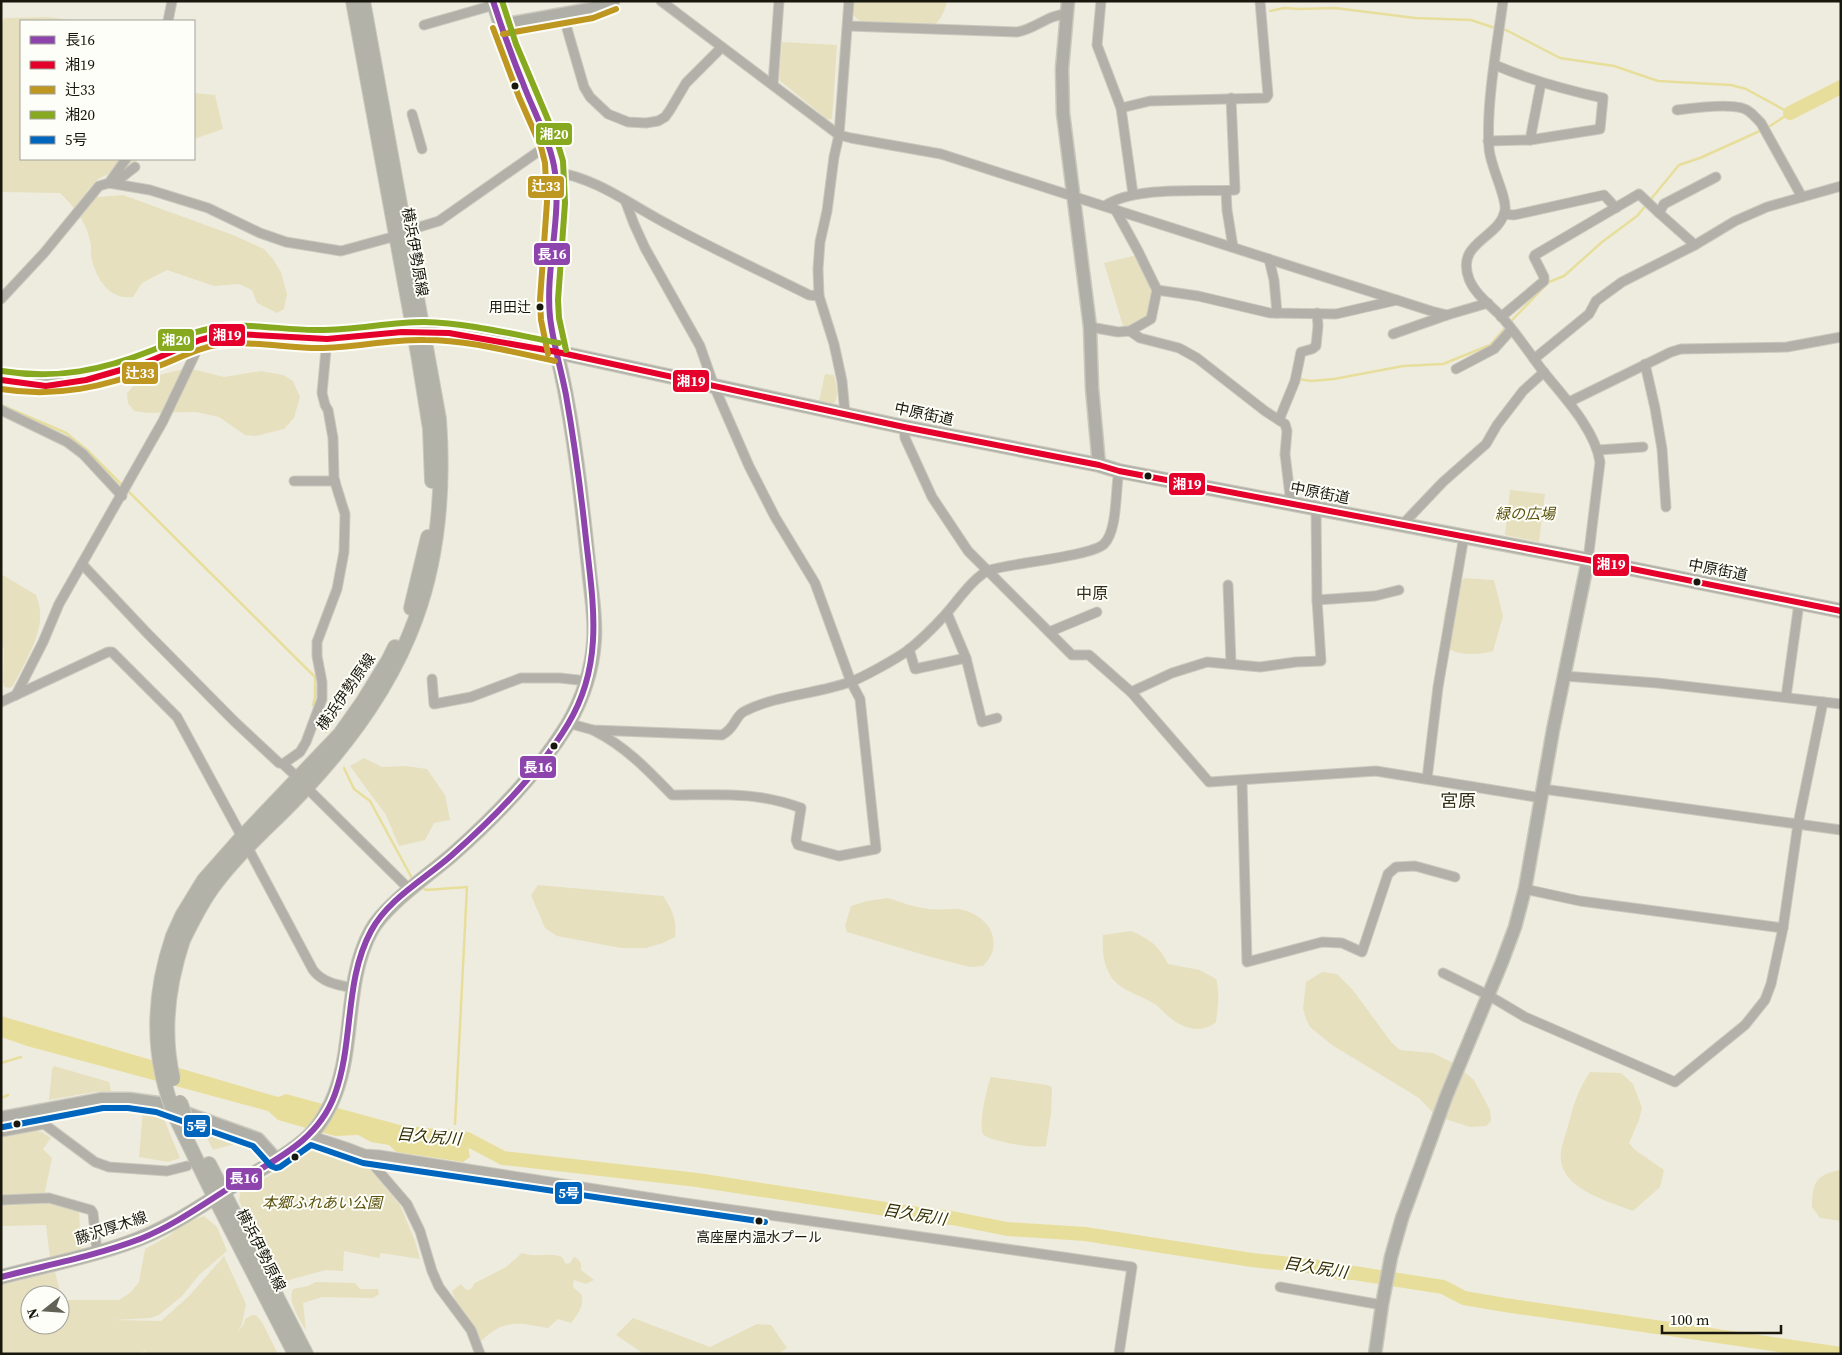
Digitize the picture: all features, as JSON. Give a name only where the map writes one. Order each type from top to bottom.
[{"type":"main road","name":"横浜伊勢原線","points":[[353,1],[401,233]]},
{"type":"main road","name":"横浜伊勢原線","points":[[295,1354],[182,1122],[169,1060],[167,1039],[171,983],[176,961],[178,938],[245,842],[346,741],[372,707],[390,676],[414,626],[427,589],[438,535],[442,455],[440,419],[418,331],[363,1]]},
{"type":"main road","points":[[219,1195],[276,1159],[310,1134],[332,1103],[342,1071],[353,988],[371,930],[381,916],[501,809],[568,723],[582,697],[590,669],[594,639],[594,605],[587,541],[570,422],[548,300],[556,202],[556,172],[549,144],[527,94],[493,3]]},
{"type":"main road","name":"中原街道","points":[[1,380],[46,386],[86,380],[145,363],[200,340],[215,336],[236,334],[327,339],[418,331],[448,333],[556,352],[904,427],[1099,465],[1119,471],[1588,560],[1841,612]]},
{"type":"main road","name":"横浜伊勢原線","points":[[219,1195],[306,1354]]},
{"type":"main road","name":"藤沢厚木線","points":[[1,1277],[124,1245],[148,1235],[219,1195]]},
{"type":"street","points":[[168,20],[172,1]]},
{"type":"street","points":[[501,25],[591,9],[613,1]]},
{"type":"street","points":[[661,1],[839,135],[940,154],[1397,300],[1447,314]]},
{"type":"street","points":[[773,84],[779,1]]},
{"type":"street","points":[[845,413],[842,381],[834,344],[819,296],[818,269],[820,242],[828,211],[834,157],[839,135],[849,1]]},
{"type":"street","points":[[1101,1],[1097,45],[1121,108],[1133,194]]},
{"type":"street","points":[[1121,108],[1150,101],[1266,98],[1268,95],[1260,1]]},
{"type":"street","points":[[1375,1354],[1382,1303],[1402,1218],[1414,1182],[1432,1140],[1446,1097],[1515,927],[1525,889],[1564,676],[1588,560],[1600,462],[1598,450],[1569,402],[1469,280],[1468,254],[1500,222],[1504,214],[1504,202],[1490,162],[1488,141],[1503,1]]},
{"type":"street","points":[[424,25],[493,3]]},
{"type":"street","points":[[848,26],[1017,32],[1031,29],[1068,8]]},
{"type":"street","points":[[1068,8],[1062,69],[1062,98],[1065,137],[1090,327],[1092,388],[1099,465]]},
{"type":"street","points":[[563,15],[584,87],[590,97],[608,114],[628,122],[651,122],[665,117],[686,83],[721,48]]},
{"type":"street","points":[[1488,141],[1530,140],[1600,129],[1603,98],[1540,83],[1495,65]]},
{"type":"street","points":[[1530,140],[1540,83]]},
{"type":"street","points":[[1105,206],[1119,198],[1133,194],[1235,190],[1232,98]]},
{"type":"street","points":[[1677,110],[1698,107],[1741,108],[1751,113],[1764,128],[1802,197]]},
{"type":"street","points":[[412,114],[422,149]]},
{"type":"street","points":[[109,183],[150,190],[208,208],[260,233],[286,242],[341,251],[439,221],[549,144]]},
{"type":"street","points":[[109,183],[125,160]]},
{"type":"street","points":[[1,299],[44,252],[99,186],[117,181],[135,167]]},
{"type":"street","points":[[556,172],[571,174],[626,200],[670,226],[784,283],[810,295],[819,296]]},
{"type":"street","points":[[1659,213],[1664,204],[1716,177]]},
{"type":"street","points":[[1534,359],[1589,314],[1596,301],[1622,282],[1695,245],[1736,221],[1767,207],[1841,186]]},
{"type":"street","points":[[1226,191],[1227,210],[1234,247]]},
{"type":"street","points":[[1456,369],[1494,349],[1507,324],[1544,281],[1534,255],[1639,194],[1695,245]]},
{"type":"street","points":[[1504,214],[1514,215],[1604,195],[1616,208]]},
{"type":"street","points":[[568,723],[593,730],[605,736],[640,762],[672,796],[756,796],[780,800],[801,808],[796,840],[798,844],[839,856],[876,849],[860,699],[851,682],[815,583],[775,516],[749,466],[714,386],[700,346],[645,248],[626,200]]},
{"type":"street","points":[[1090,327],[1118,332],[1130,331],[1151,319],[1157,290],[1115,209]]},
{"type":"street","points":[[1269,258],[1278,313]]},
{"type":"street","points":[[1157,290],[1198,296],[1251,310],[1278,313],[1336,314],[1397,300]]},
{"type":"street","points":[[1393,334],[1447,314],[1488,304]]},
{"type":"street","points":[[1279,420],[1295,380],[1301,352],[1316,346],[1318,313]]},
{"type":"street","points":[[1130,331],[1140,338],[1179,348],[1197,358],[1285,424],[1287,431],[1285,454],[1291,504]]},
{"type":"street","points":[[1569,402],[1645,364],[1681,349],[1787,347],[1841,337]]},
{"type":"street","points":[[283,764],[300,752],[306,742],[322,699],[317,642],[337,589],[344,552],[345,514],[335,481],[333,438],[328,410],[322,393],[327,339]]},
{"type":"street","points":[[16,695],[43,642],[59,604],[163,421],[200,340]]},
{"type":"street","points":[[1645,364],[1662,449],[1666,506]]},
{"type":"street","points":[[1402,525],[1443,482],[1486,444],[1496,425],[1518,398],[1544,372]]},
{"type":"street","points":[[1,410],[66,442],[124,492]]},
{"type":"street","points":[[904,427],[905,438],[932,497],[968,551],[1072,655],[1089,655],[1131,692],[1209,782],[1242,781],[1322,773],[1376,771],[1427,779],[1841,830]]},
{"type":"street","points":[[1598,450],[1643,448]]},
{"type":"street","points":[[593,730],[722,735],[733,727],[740,713],[746,710],[777,700],[851,682],[910,649],[947,613],[963,592],[989,570],[1083,552],[1104,544],[1113,523],[1119,471]]},
{"type":"street","points":[[294,481],[335,481]]},
{"type":"street","points":[[1131,692],[1172,673],[1207,662],[1260,667],[1321,661],[1317,600],[1316,509]]},
{"type":"street","points":[[1427,779],[1438,687],[1464,536]]},
{"type":"street","points":[[82,564],[234,721],[415,886]]},
{"type":"street","points":[[1228,585],[1231,663]]},
{"type":"street","points":[[1317,600],[1376,596],[1399,590]]},
{"type":"street","points":[[1786,697],[1799,603]]},
{"type":"street","points":[[1048,632],[1097,612]]},
{"type":"street","points":[[947,613],[966,658],[982,722],[997,718]]},
{"type":"street","points":[[910,649],[915,669],[966,658]]},
{"type":"street","points":[[1,702],[108,652],[112,652],[177,717],[313,970],[319,978],[334,984],[353,988]]},
{"type":"street","points":[[1564,676],[1658,683],[1841,704]]},
{"type":"street","points":[[432,679],[434,704],[471,697],[521,678],[560,678],[587,681]]},
{"type":"street","points":[[1443,972],[1488,995],[1524,1017],[1675,1082],[1745,1025],[1765,1000],[1771,984],[1783,928],[1798,824],[1823,702]]},
{"type":"street","points":[[1242,781],[1247,962],[1322,942],[1342,943],[1362,952],[1388,874],[1396,867],[1414,866],[1455,877]]},
{"type":"street","points":[[1525,889],[1580,900],[1783,928]]},
{"type":"street","points":[[1,1118],[102,1099],[129,1099],[158,1103],[258,1139],[276,1159]]},
{"type":"street","points":[[44,1110],[44,1124]]},
{"type":"street","points":[[1,1132],[44,1124],[95,1162],[109,1167],[167,1172],[186,1166]]},
{"type":"street","points":[[310,1134],[364,1154],[659,1199],[1132,1267],[1119,1354]]},
{"type":"street","points":[[364,1154],[407,1204],[420,1231],[439,1287],[471,1330],[480,1354]]},
{"type":"street","points":[[1,1200],[49,1198],[91,1210],[94,1213],[97,1252]]},
{"type":"street","points":[[1280,1287],[1382,1303]]},
{"type":"green space","points":[[844,1],[947,1],[941,17],[929,30],[868,26],[856,18]]},
{"type":"green space","points":[[48,17],[71,20],[20,20],[20,160],[138,160],[98,179],[87,191],[98,197],[123,195],[233,235],[264,249],[281,272],[287,294],[284,309],[277,313],[257,303],[252,290],[239,284],[214,286],[167,270],[142,283],[133,297],[119,296],[107,289],[99,278],[92,261],[91,244],[86,227],[75,209],[60,193],[1,192],[1,22],[5,18]]},
{"type":"green space","points":[[782,42],[837,45],[832,119],[827,119],[779,80]]},
{"type":"green space","points":[[195,93],[215,95],[223,129],[195,139]]},
{"type":"green space","points":[[1137,255],[1154,293],[1148,317],[1126,328],[1123,326],[1104,263]]},
{"type":"green space","points":[[188,368],[224,377],[261,371],[283,375],[293,381],[300,397],[294,418],[284,429],[256,436],[245,435],[219,417],[196,412],[148,413],[134,411],[128,403],[127,393],[135,384]]},
{"type":"green space","points":[[825,374],[834,375],[836,382],[836,399],[831,404],[819,401]]},
{"type":"green space","name":"緑の広場","points":[[1510,490],[1545,494],[1539,542],[1505,535]]},
{"type":"green space","points":[[1,574],[36,595],[40,609],[40,620],[35,640],[13,686],[9,688],[5,687],[3,683],[4,651],[1,639]]},
{"type":"green space","points":[[1464,578],[1494,580],[1503,616],[1493,651],[1470,654],[1452,651],[1447,648],[1443,626],[1445,610]]},
{"type":"green space","points":[[364,758],[382,767],[405,766],[427,769],[445,795],[450,820],[434,823],[425,840],[399,846],[386,815],[350,766]]},
{"type":"green space","points":[[538,885],[663,896],[673,915],[675,937],[646,948],[621,948],[557,936],[545,928],[531,895]]},
{"type":"green space","points":[[888,898],[924,908],[957,909],[974,914],[985,922],[991,932],[993,950],[990,957],[983,966],[970,967],[847,932],[845,926],[851,906],[867,901]]},
{"type":"green space","points":[[1131,931],[1153,944],[1168,964],[1200,970],[1216,979],[1218,1005],[1216,1022],[1210,1026],[1198,1029],[1185,1027],[1173,1020],[1155,1004],[1117,984],[1109,973],[1104,959],[1103,935]]},
{"type":"green space","points":[[1322,972],[1337,974],[1352,989],[1391,1042],[1400,1050],[1433,1053],[1453,1063],[1474,1080],[1490,1110],[1491,1121],[1486,1126],[1470,1127],[1436,1116],[1419,1098],[1332,1045],[1310,1027],[1303,1008],[1306,982]]},
{"type":"green space","points":[[54,1066],[109,1082],[111,1091],[49,1100],[52,1069]]},
{"type":"green space","points":[[1590,1072],[1621,1073],[1633,1084],[1642,1108],[1629,1143],[1635,1150],[1664,1170],[1660,1187],[1633,1211],[1598,1197],[1575,1184],[1567,1175],[1562,1164],[1561,1152],[1572,1111],[1579,1092]]},
{"type":"green space","points":[[991,1077],[1052,1087],[1051,1113],[1046,1146],[1012,1144],[986,1137],[983,1134],[982,1114]]},
{"type":"green space","points":[[143,1110],[161,1112],[180,1158],[168,1162],[139,1157]]},
{"type":"green space","points":[[201,1126],[233,1138],[235,1144],[213,1150]]},
{"type":"green space","points":[[31,1130],[42,1132],[51,1138],[43,1149],[52,1158],[44,1196],[47,1203],[79,1211],[81,1251],[50,1258],[46,1225],[1,1226],[1,1136]]},
{"type":"green space","name":"本郷ふれあい公園","points":[[311,1144],[347,1155],[368,1167],[400,1205],[415,1241],[420,1259],[381,1253],[379,1258],[344,1251],[343,1271],[326,1270],[289,1280],[284,1285],[239,1201],[240,1193],[274,1173],[301,1149]]},
{"type":"green space","points":[[1841,1170],[1841,1221],[1820,1218],[1812,1207],[1813,1192],[1817,1181],[1826,1174]]},
{"type":"green space","points":[[204,1216],[217,1227],[227,1251],[199,1275],[182,1296],[159,1315],[151,1318],[114,1320],[161,1321],[189,1296],[224,1256],[246,1304],[242,1324],[237,1332],[244,1324],[245,1319],[256,1315],[263,1324],[278,1354],[146,1354],[145,1351],[135,1354],[1,1354],[1,1285],[55,1272],[58,1285],[20,1285],[20,1335],[70,1335],[70,1300],[119,1300],[130,1293],[139,1282],[145,1249],[170,1235],[183,1223]]},
{"type":"green space","points":[[522,1253],[562,1257],[566,1264],[570,1263],[574,1257],[578,1259],[581,1264],[581,1270],[594,1280],[586,1284],[574,1280],[573,1287],[582,1295],[582,1303],[578,1313],[571,1323],[558,1319],[548,1328],[520,1324],[505,1325],[481,1341],[474,1338],[464,1322],[466,1314],[456,1301],[452,1291],[461,1284],[466,1290],[471,1289],[475,1283],[506,1267]]},
{"type":"green space","points":[[316,1282],[355,1283],[360,1289],[378,1289],[379,1294],[373,1298],[322,1297],[303,1303],[306,1331],[293,1305],[293,1289]]},
{"type":"green space","points":[[633,1318],[710,1347],[757,1324],[771,1325],[787,1348],[778,1354],[644,1354],[616,1335]]},
{"type":"water","points":[[1,1016],[278,1097],[286,1094],[400,1125],[462,1132],[467,1139],[470,1157],[463,1162],[396,1152],[389,1145],[371,1142],[358,1135],[335,1136],[278,1120],[268,1111],[27,1046],[1,1037]]},
{"type":"waterway","points":[[1270,11],[1284,8],[1335,8],[1415,18],[1471,20],[1506,30],[1560,58],[1614,66],[1658,81],[1731,85],[1746,89],[1790,113],[1767,128]]},
{"type":"waterway","points":[[1790,113],[1841,87]]},
{"type":"waterway","points":[[1299,379],[1311,381],[1334,379],[1403,366],[1443,364],[1490,345],[1549,282],[1564,276],[1602,242],[1637,216],[1679,165],[1700,158],[1762,130]]},
{"type":"waterway","points":[[1,405],[66,433],[87,450],[123,486]]},
{"type":"waterway","points":[[127,490],[315,677],[313,705]]},
{"type":"waterway","points":[[322,724],[326,732]]},
{"type":"waterway","points":[[344,768],[354,789],[370,801],[413,880]]},
{"type":"waterway","points":[[423,888],[426,890],[467,887],[455,1124]]},
{"type":"waterway","points":[[1,1063],[21,1057]]},
{"type":"waterway","points":[[1,1098],[8,1095]]},
{"type":"waterway","name":"目久尻川","points":[[450,1136],[467,1139],[503,1158],[697,1180],[952,1218],[1007,1229],[1085,1234],[1252,1260],[1318,1267],[1341,1273],[1354,1273],[1443,1287],[1464,1298],[1505,1305],[1841,1354]]},
{"type":"transit line","name":"長16","points":[[1,1277],[71,1260],[140,1239],[190,1213],[281,1157],[307,1136],[328,1110],[335,1094],[345,1054],[357,970],[362,950],[371,931],[378,920],[397,899],[452,855],[515,794],[556,742],[580,700],[588,677],[592,653],[593,605],[574,446],[550,317],[550,279],[556,204],[554,166],[546,137],[517,69],[493,1]]},
{"type":"transit line","name":"湘20","points":[[502,1],[516,44],[557,141],[563,161],[565,203],[558,300],[559,318],[566,350]]},
{"type":"transit line","name":"辻33","points":[[503,34],[593,18],[616,9]]},
{"type":"transit line","name":"辻33","points":[[493,28],[519,97],[541,147],[545,163],[547,202],[540,300],[541,320],[548,354]]},
{"type":"transit line","name":"湘20","points":[[2,371],[22,374],[61,374],[98,368],[134,357],[206,329],[226,326],[329,330],[424,322],[475,327],[559,343]]},
{"type":"transit line","name":"湘19","points":[[1,380],[46,386],[86,380],[145,363],[200,340],[215,336],[236,334],[327,339],[402,332],[449,333],[557,352],[904,427],[1099,465],[1119,471],[1588,560],[1841,611]]},
{"type":"transit line","name":"辻33","points":[[1,389],[41,392],[80,389],[137,374],[201,349],[230,344],[319,348],[412,340],[441,341],[490,347],[555,361]]},
{"type":"transit line","name":"5号","points":[[3,1127],[103,1108],[128,1108],[156,1112],[253,1146],[271,1166],[276,1168],[311,1145],[363,1163],[765,1222]]},
{"type":"place","name":"用田辻","points":[[540,307]]},
{"type":"place","name":"高座屋内温水プール","points":[[759,1221]]},
{"type":"district","name":"中原","points":[[1092,593]]},
{"type":"district","name":"宮原","points":[[1458,801]]}]
